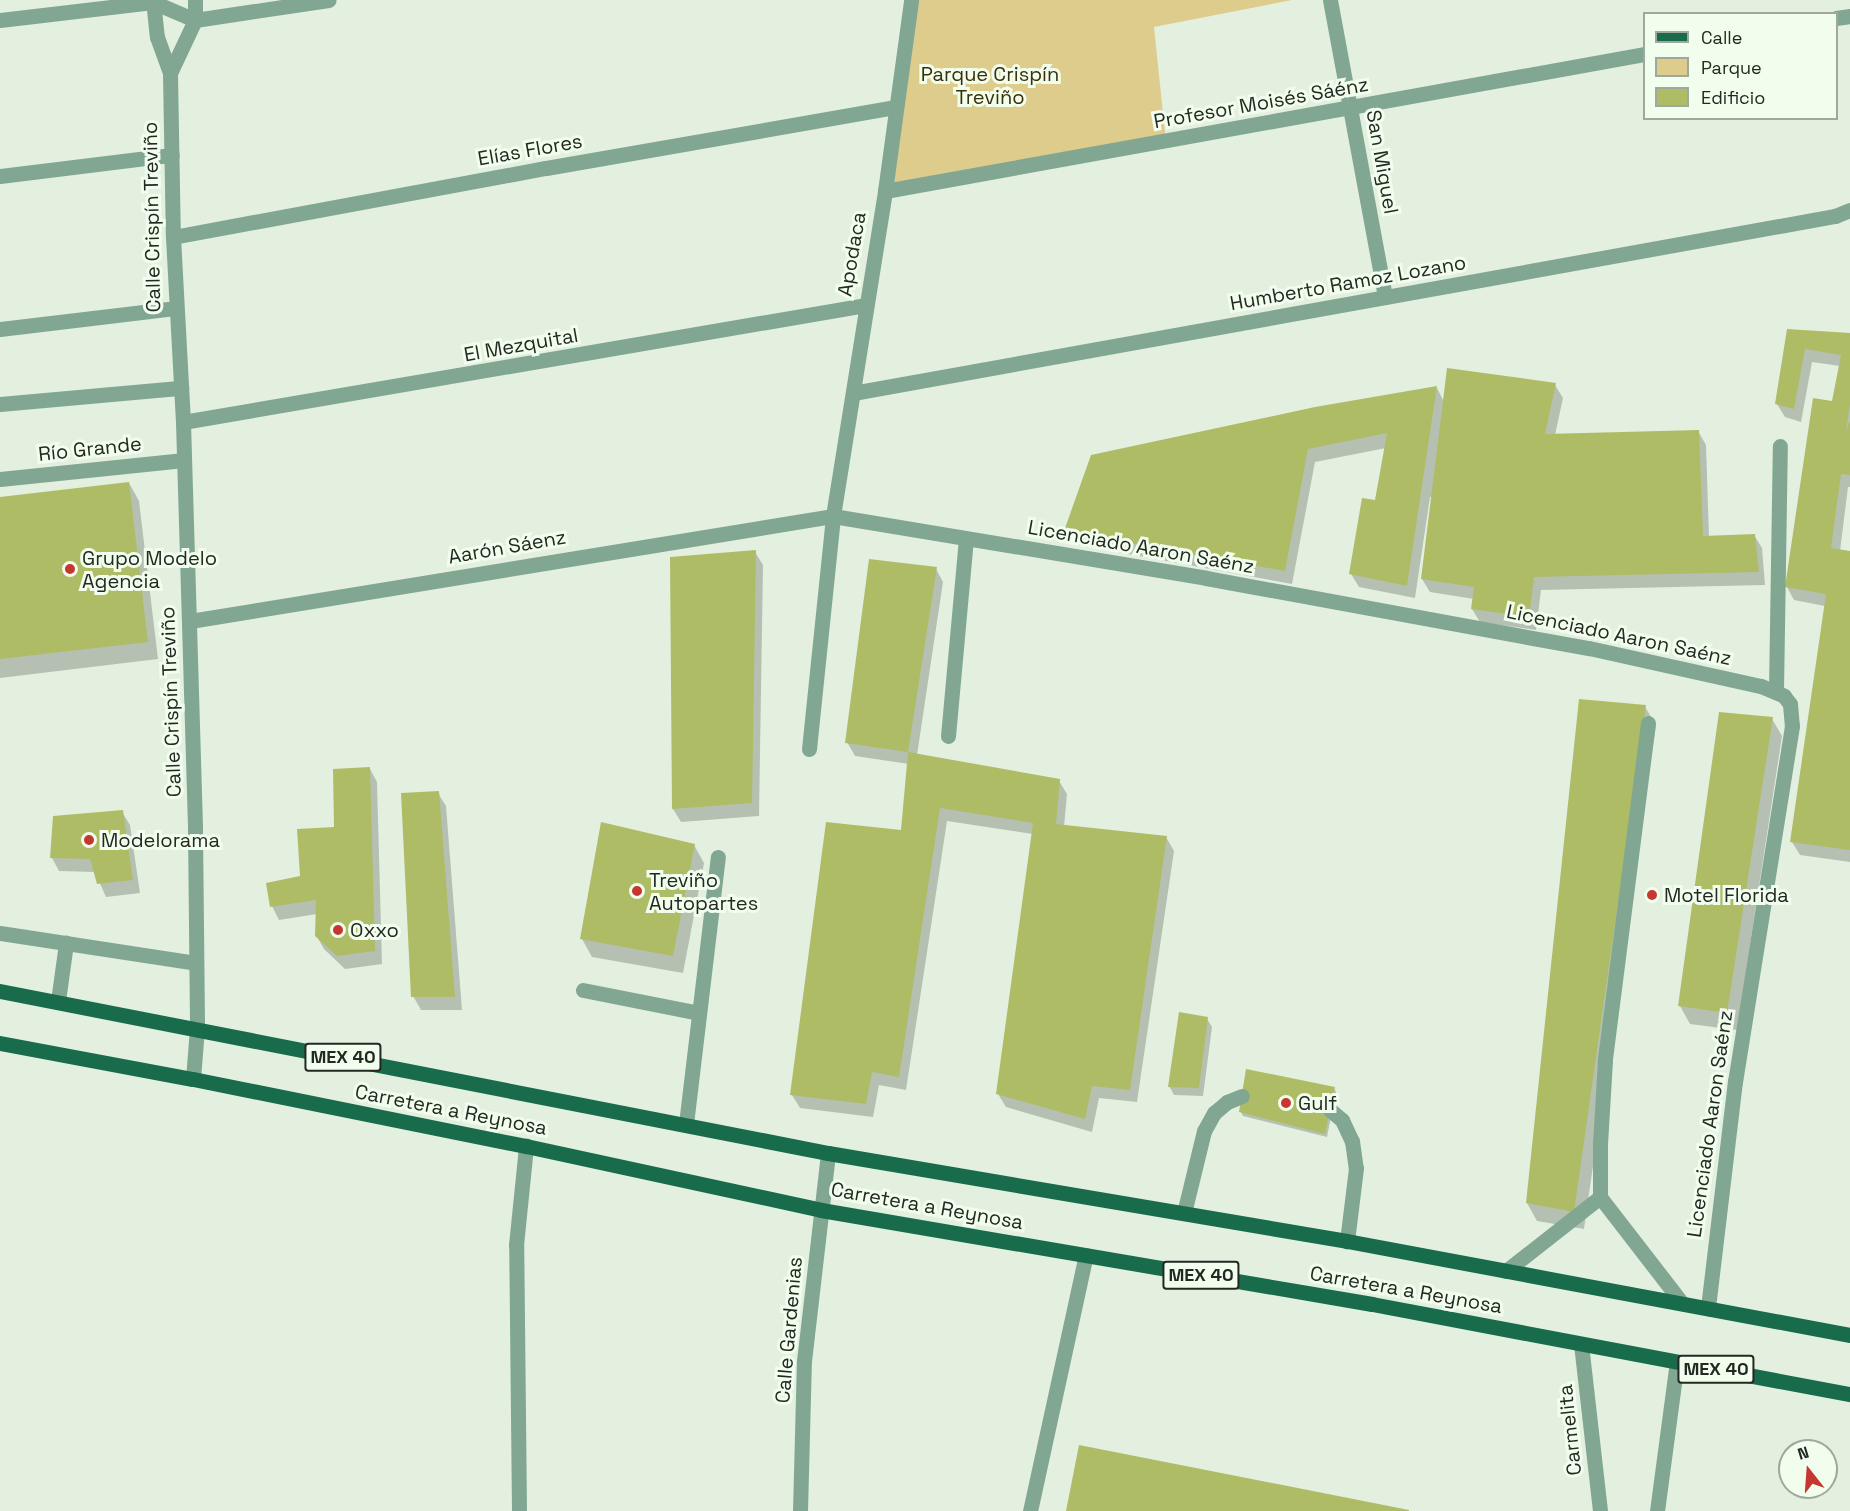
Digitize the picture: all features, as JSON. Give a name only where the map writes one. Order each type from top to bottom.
[{"type":"main road","name":"Carretera a Reynosa","points":[[0,991],[686,1124],[828,1154],[1347,1241],[1850,1335]]},
{"type":"main road","name":"Carretera a Reynosa","points":[[0,1043],[526,1146],[821,1210],[1372,1304],[1850,1394]]},
{"type":"street","name":"Calle Crispín Treviño","points":[[170,73],[195,20],[195,0]]},
{"type":"street","points":[[0,20],[153,1],[195,20],[329,0]]},
{"type":"street","name":"Apodaca","points":[[809,749],[832,516],[885,191],[911,0]]},
{"type":"street","name":"San Miguel","points":[[1330,0],[1352,108],[1385,297]]},
{"type":"street","name":"Calle Crispín Treviño","points":[[153,1],[157,37],[170,73],[175,308],[183,422],[197,1028],[193,1079]]},
{"type":"street","name":"Profesor Moisés Sáénz","points":[[885,191],[1643,54]]},
{"type":"street","name":"Elías Flores","points":[[173,237],[546,168],[896,107]]},
{"type":"street","points":[[0,176],[172,155]]},
{"type":"street","name":"Humberto Ramoz Lozano","points":[[853,393],[1835,216],[1850,210]]},
{"type":"street","name":"El Mezquital","points":[[183,422],[865,305]]},
{"type":"street","points":[[0,328],[175,308]]},
{"type":"street","points":[[0,404],[181,388]]},
{"type":"street","points":[[1776,691],[1780,446]]},
{"type":"street","name":"Río Grande","points":[[0,479],[184,460]]},
{"type":"street","name":"Licenciado Aaron Saénz","points":[[832,516],[1206,578],[1589,648],[1776,691],[1790,704],[1792,726],[1734,1082],[1708,1308]]},
{"type":"street","name":"Aarón Sáenz","points":[[189,621],[832,516]]},
{"type":"street","points":[[948,736],[966,539]]},
{"type":"street","points":[[1648,723],[1605,1060],[1599,1143],[1600,1197],[1682,1303]]},
{"type":"street","points":[[686,1124],[718,857]]},
{"type":"street","points":[[0,933],[196,963]]},
{"type":"street","points":[[58,1001],[66,943]]},
{"type":"street","points":[[583,990],[699,1013]]},
{"type":"street","points":[[1184,1213],[1204,1131],[1214,1113],[1227,1102],[1242,1096]]},
{"type":"street","points":[[1330,1110],[1342,1120],[1352,1141],[1356,1168],[1347,1241]]},
{"type":"street","points":[[519,1511],[516,1245],[526,1146]]},
{"type":"street","name":"Calle Gardenias","points":[[800,1511],[804,1361],[828,1154]]},
{"type":"street","points":[[1506,1271],[1600,1197]]},
{"type":"street","points":[[1030,1511],[1086,1255]]},
{"type":"street","name":"Carmelita","points":[[1581,1344],[1600,1511]]},
{"type":"street","points":[[1657,1511],[1677,1362]]},
{"type":"green space","name":"Parque Crispín Treviño","points":[[911,0],[1292,0],[1154,27],[1166,142],[885,191]]},
{"type":"building","points":[[1787,329],[1850,333],[1850,403],[1846,431],[1850,421],[1850,475],[1841,474],[1831,548],[1850,551],[1850,850],[1790,842],[1826,594],[1785,587],[1813,398],[1832,401],[1841,355],[1805,349],[1794,409],[1775,404]]},
{"type":"building","points":[[1447,368],[1556,383],[1545,434],[1699,430],[1703,536],[1755,534],[1759,572],[1534,577],[1529,617],[1471,609],[1474,587],[1421,579]]},
{"type":"building","points":[[1437,386],[1407,586],[1349,574],[1362,498],[1375,500],[1387,433],[1308,449],[1285,571],[1064,531],[1091,455],[1315,407]]},
{"type":"building","name":"Grupo Modelo Agencia","points":[[129,482],[148,642],[0,659],[0,497]]},
{"type":"building","points":[[756,550],[752,803],[672,809],[670,557]]},
{"type":"building","points":[[869,559],[937,567],[908,752],[845,743]]},
{"type":"building","points":[[1579,699],[1646,705],[1574,1212],[1526,1203]]},
{"type":"building","points":[[1719,712],[1773,717],[1727,1013],[1678,1006]]},
{"type":"building","points":[[908,752],[1060,779],[1056,824],[1167,836],[1130,1090],[1092,1086],[1085,1119],[996,1094],[1033,823],[940,808],[899,1077],[872,1072],[866,1104],[790,1095],[826,822],[901,830]]},
{"type":"building","points":[[370,767],[375,951],[337,956],[315,936],[316,900],[270,907],[266,883],[300,876],[297,829],[334,827],[333,769]]},
{"type":"building","points":[[439,791],[455,997],[411,997],[401,793]]},
{"type":"building","name":"Modelorama","points":[[123,810],[133,880],[97,884],[90,859],[50,858],[53,816]]},
{"type":"building","name":"Treviño Autopartes","points":[[601,822],[695,844],[673,956],[580,939]]},
{"type":"building","points":[[1179,1012],[1208,1017],[1199,1088],[1168,1087]]},
{"type":"building","name":"Gulf","points":[[1246,1069],[1335,1087],[1325,1134],[1239,1112]]},
{"type":"building","points":[[1079,1445],[1409,1510],[1409,1511],[1066,1511]]},
{"type":"place","name":"Grupo Modelo Agencia","points":[[70,569]]},
{"type":"place","name":"Modelorama","points":[[89,840]]},
{"type":"place","name":"Treviño Autopartes","points":[[637,891]]},
{"type":"place","name":"Motel Florida","points":[[1652,895]]},
{"type":"place","name":"Oxxo","points":[[338,930]]},
{"type":"place","name":"Gulf","points":[[1286,1103]]}]
